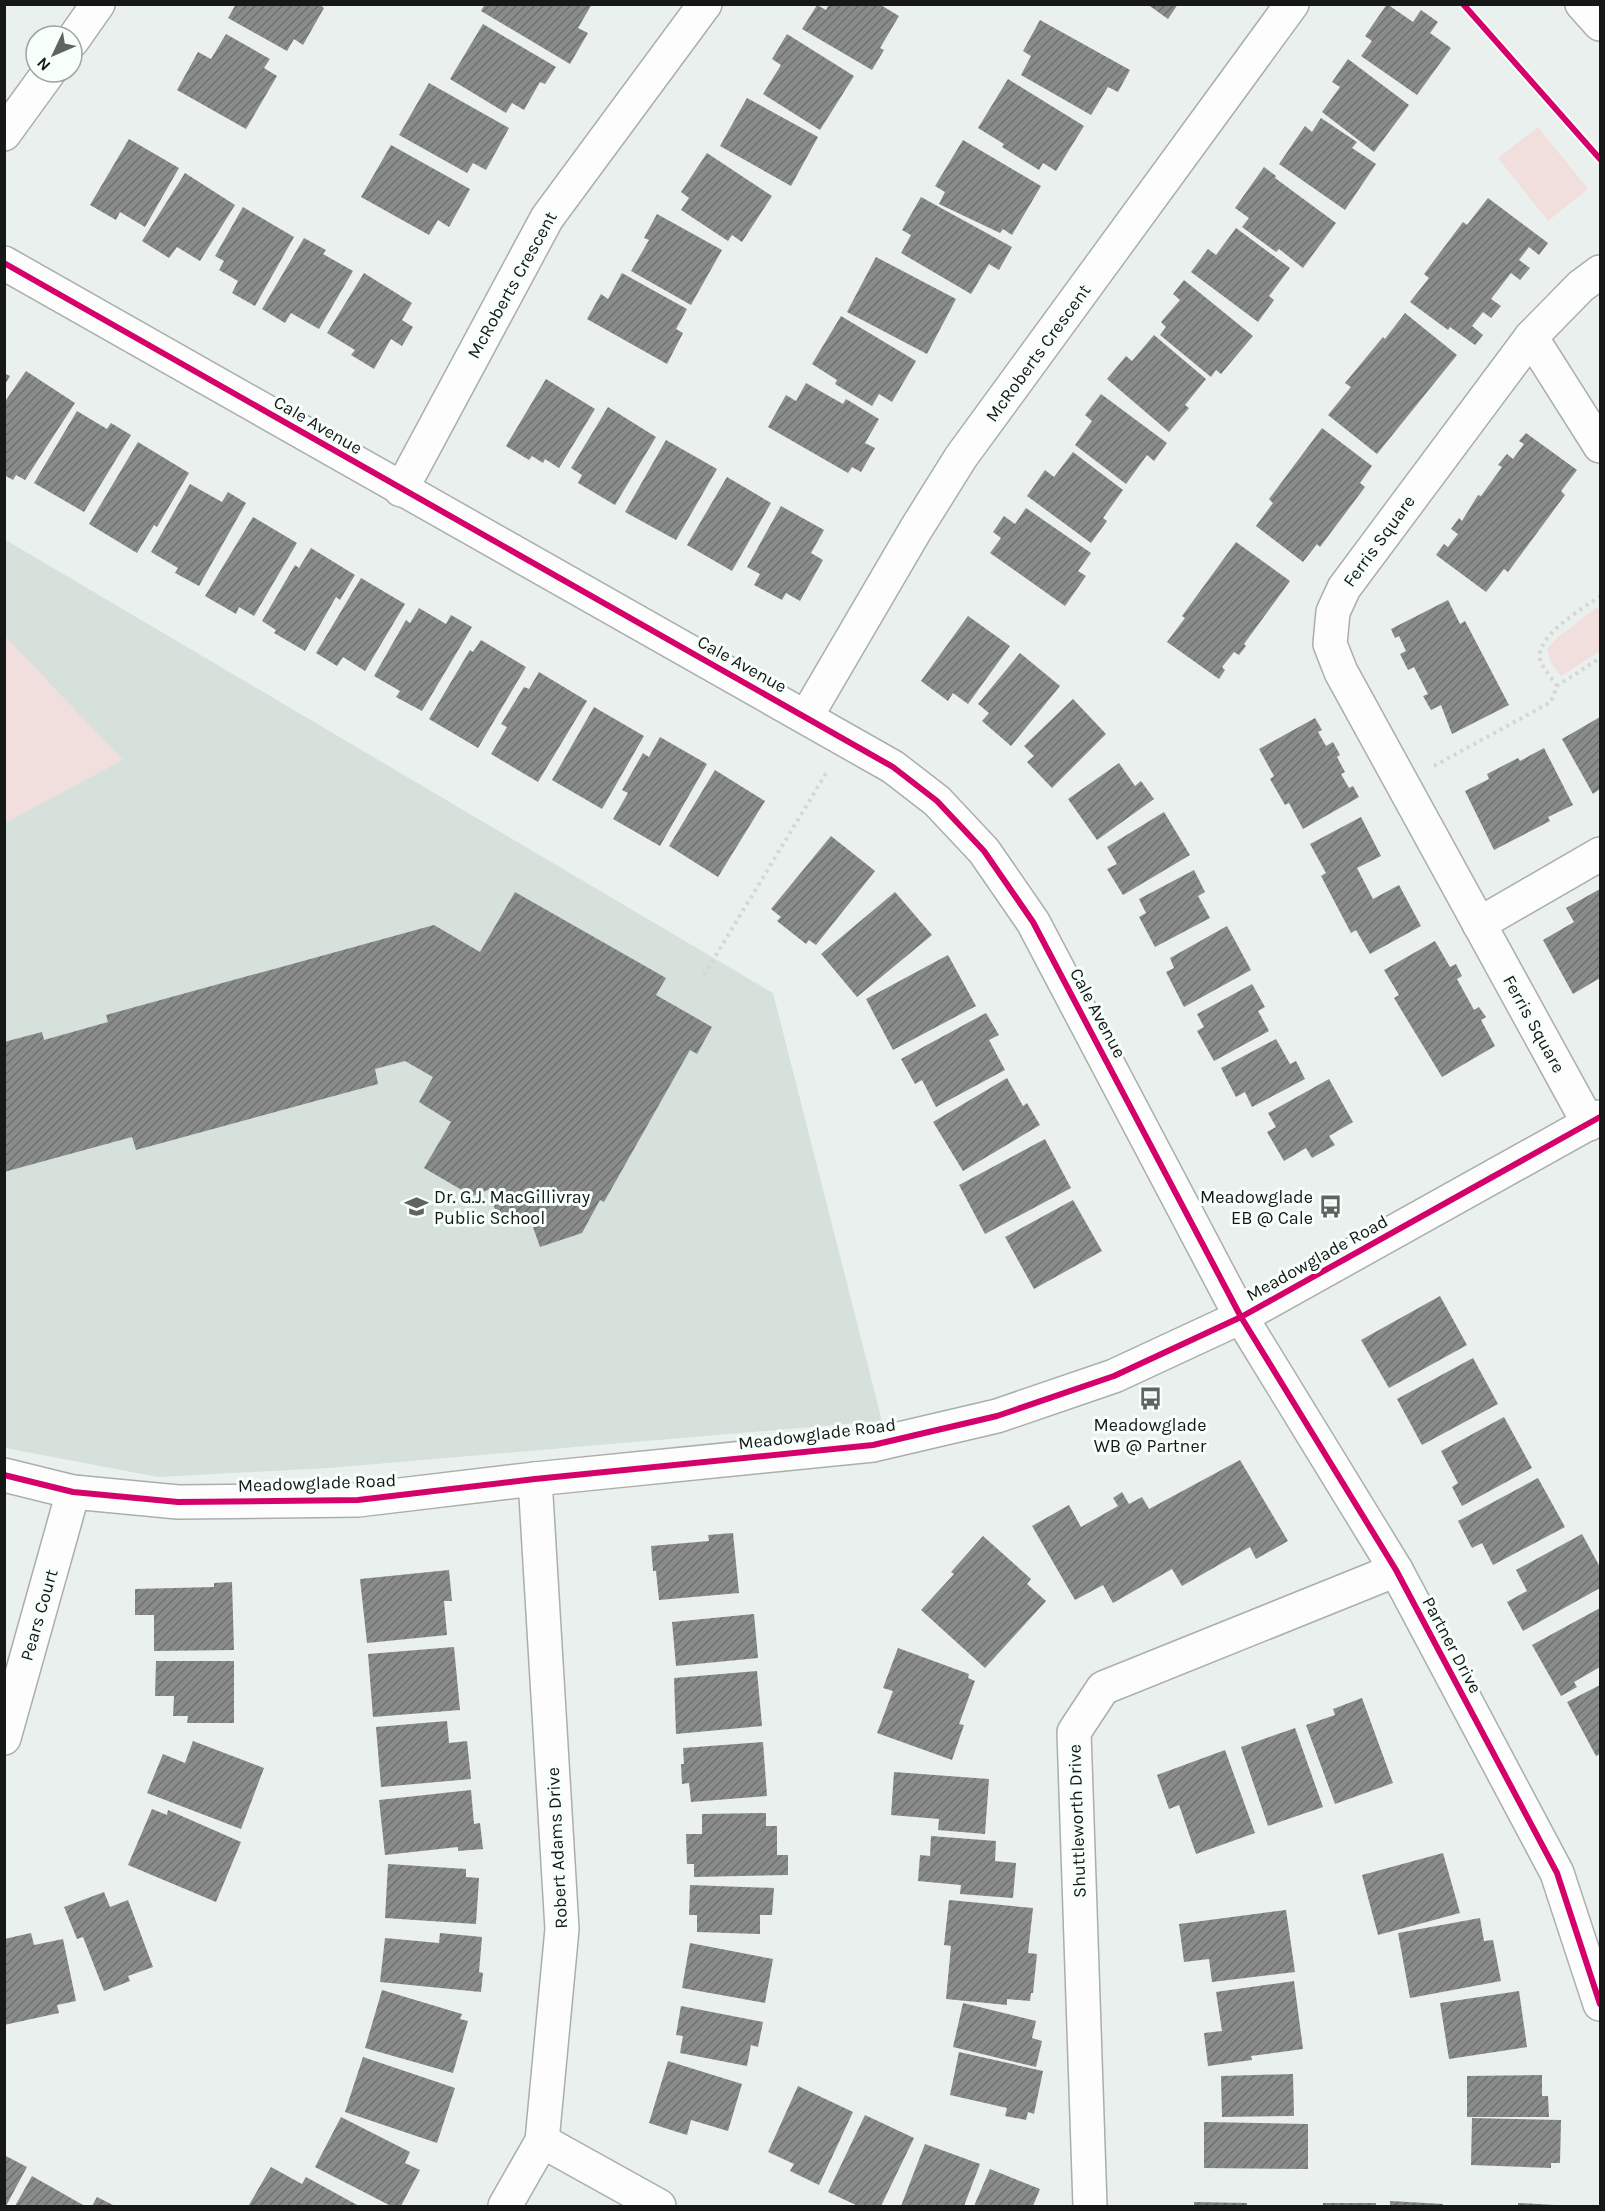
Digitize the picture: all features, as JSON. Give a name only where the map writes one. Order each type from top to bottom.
[{"type":"street","points":[[84,24],[98,4]]},
{"type":"street","name":"McRoberts Crescent","points":[[401,490],[547,218],[705,4]]},
{"type":"street","name":"McRoberts Crescent","points":[[806,717],[961,457],[1292,4]]},
{"type":"street","points":[[1582,4],[1600,24]]},
{"type":"street","points":[[4,134],[40,84]]},
{"type":"street","name":"Cale Avenue","points":[[4,262],[401,490],[806,717],[892,767],[937,801],[984,851],[1033,922],[1241,1317]]},
{"type":"street","name":"Ferris Square","points":[[1595,1121],[1479,924],[1341,672],[1330,644],[1333,612],[1344,588],[1531,338],[1581,286],[1600,272]]},
{"type":"street","points":[[1531,338],[1600,446]]},
{"type":"street","points":[[1479,924],[1600,854]]},
{"type":"street","name":"Meadowglade Road","points":[[4,1475],[73,1492],[178,1502],[358,1500],[535,1479],[884,1443],[997,1416],[1103,1380],[1241,1317],[1595,1121]]},
{"type":"street","name":"Partner Drive","points":[[1241,1317],[1396,1570],[1557,1873],[1600,2004]]},
{"type":"street","name":"Robert Adams Drive","points":[[505,2206],[542,2141],[562,1929],[535,1479]]},
{"type":"street","name":"Pears Court","points":[[4,1737],[73,1492]]},
{"type":"street","name":"Shuttleworth Drive","points":[[1090,2206],[1074,1732],[1103,1688],[1396,1570]]},
{"type":"street","points":[[542,2141],[659,2206]]},
{"type":"path","points":[[1557,686],[1540,660],[1541,644],[1563,622],[1600,596]]},
{"type":"path","points":[[1402,783],[1551,702],[1557,686],[1600,658]]},
{"type":"path","points":[[704,975],[846,741]]},
{"type":"shaded area","points":[[1538,127],[1588,189],[1548,221],[1498,158]]},
{"type":"shaded area","name":"Dr. G.J. MacGillivray Public School","points":[[4,539],[773,993],[882,1421],[329,1468],[158,1477],[5,1448]]},
{"type":"shaded area","points":[[1597,607],[1600,613],[1600,651],[1561,676],[1550,661],[1547,649],[1556,639]]},
{"type":"shaded area","points":[[5,636],[123,760],[4,823]]},
{"type":"building","points":[[236,4],[319,4],[324,8],[303,45],[294,39],[287,51],[228,18]]},
{"type":"building","points":[[485,4],[592,4],[578,28],[588,33],[570,64],[481,11]]},
{"type":"building","points":[[829,4],[879,4],[899,16],[880,48],[884,50],[872,70],[802,29],[817,5],[826,10]]},
{"type":"building","points":[[1147,4],[1178,4],[1168,19]]},
{"type":"building","points":[[1387,4],[1413,22],[1421,10],[1438,22],[1430,33],[1451,48],[1417,95],[1361,56],[1372,41],[1365,36]]},
{"type":"building","points":[[1040,20],[1130,70],[1118,92],[1108,87],[1091,115],[1021,75],[1031,56],[1023,51]]},
{"type":"building","points":[[483,24],[556,67],[545,84],[540,82],[524,110],[512,103],[506,113],[450,79]]},
{"type":"building","points":[[226,34],[270,59],[264,68],[277,76],[246,129],[177,90],[198,52],[211,59]]},
{"type":"building","points":[[787,34],[854,76],[820,130],[763,94],[781,65],[772,59]]},
{"type":"building","points":[[1348,59],[1409,105],[1374,152],[1322,112],[1340,87],[1332,82]]},
{"type":"building","points":[[1008,79],[1084,126],[1056,171],[1043,163],[1039,170],[1002,147],[1004,144],[978,128]]},
{"type":"building","points":[[429,83],[509,128],[486,170],[473,163],[467,173],[399,135]]},
{"type":"building","points":[[747,98],[818,137],[791,186],[720,146]]},
{"type":"building","points":[[1321,118],[1357,142],[1352,148],[1376,164],[1345,210],[1279,164],[1305,126],[1312,132]]},
{"type":"building","points":[[129,139],[179,168],[145,227],[120,212],[116,220],[90,205]]},
{"type":"building","points":[[963,140],[1041,186],[1012,235],[1003,229],[1000,233],[939,204],[945,192],[935,186]]},
{"type":"building","points":[[391,145],[470,189],[449,227],[438,220],[429,235],[361,197]]},
{"type":"building","points":[[707,153],[772,196],[742,242],[732,235],[728,241],[681,210],[689,198],[681,192]]},
{"type":"building","points":[[1264,167],[1276,176],[1275,178],[1336,223],[1303,268],[1279,249],[1276,252],[1242,227],[1249,218],[1235,208]]},
{"type":"building","points":[[185,173],[235,205],[200,261],[177,247],[169,258],[142,241]]},
{"type":"building","points":[[921,197],[1012,247],[999,270],[989,264],[971,294],[901,253],[911,235],[902,230]]},
{"type":"building","points":[[1488,198],[1548,243],[1539,255],[1529,247],[1519,260],[1530,268],[1520,280],[1511,273],[1491,299],[1501,306],[1491,318],[1483,312],[1472,326],[1483,335],[1475,345],[1450,327],[1448,330],[1410,302],[1429,278],[1424,274],[1463,222],[1467,225]]},
{"type":"building","points":[[243,207],[294,237],[255,306],[232,293],[238,281],[219,270],[224,261],[215,256]]},
{"type":"building","points":[[657,214],[722,250],[691,305],[631,271],[649,240],[644,238]]},
{"type":"building","points":[[1236,228],[1290,268],[1269,296],[1274,300],[1258,322],[1191,272],[1208,249],[1216,255]]},
{"type":"building","points":[[304,238],[326,250],[323,254],[353,271],[319,329],[291,313],[285,323],[262,309]]},
{"type":"building","points":[[876,257],[956,299],[927,354],[847,312]]},
{"type":"building","points":[[364,273],[412,303],[402,320],[413,327],[402,346],[391,339],[374,369],[351,355],[355,350],[327,333]]},
{"type":"building","points":[[622,273],[687,309],[676,329],[683,333],[667,364],[587,319],[601,294],[608,299]]},
{"type":"building","points":[[1184,280],[1253,336],[1221,374],[1216,370],[1211,377],[1160,335],[1166,327],[1161,322],[1180,300],[1173,294]]},
{"type":"building","points":[[1405,313],[1457,355],[1377,454],[1328,415],[1351,387],[1345,383]]},
{"type":"building","points":[[841,316],[916,361],[892,402],[879,394],[872,406],[835,384],[837,380],[812,364]]},
{"type":"building","points":[[1154,335],[1206,379],[1185,405],[1189,408],[1169,432],[1107,379],[1126,356],[1132,361]]},
{"type":"building","points":[[26,371],[75,403],[25,480],[16,475],[13,480],[4,475],[4,403]]},
{"type":"building","points":[[4,373],[10,376],[4,386]]},
{"type":"building","points":[[546,379],[595,409],[559,468],[545,459],[543,463],[532,456],[529,460],[506,446]]},
{"type":"building","points":[[806,383],[843,404],[846,399],[879,419],[865,443],[875,448],[861,472],[852,467],[848,473],[768,427],[786,395],[796,401]]},
{"type":"building","points":[[1101,394],[1167,443],[1154,461],[1147,455],[1126,484],[1075,445],[1092,421],[1085,415]]},
{"type":"building","points":[[608,407],[656,437],[615,505],[578,483],[582,475],[571,468]]},
{"type":"building","points":[[77,411],[107,429],[111,423],[131,435],[84,512],[34,483]]},
{"type":"building","points":[[1322,428],[1372,466],[1360,483],[1365,487],[1320,547],[1317,544],[1303,562],[1256,526],[1273,503],[1269,499]]},
{"type":"building","points":[[1526,433],[1577,470],[1561,491],[1565,495],[1508,572],[1504,569],[1486,592],[1436,555],[1444,544],[1448,547],[1458,534],[1451,529],[1459,518],[1462,521],[1478,495],[1481,496],[1502,467],[1498,465],[1507,454],[1513,459],[1524,444],[1519,441]]},
{"type":"building","points":[[666,440],[717,469],[676,540],[625,512]]},
{"type":"building","points":[[138,442],[189,473],[157,527],[154,525],[137,553],[89,524]]},
{"type":"building","points":[[1073,452],[1123,490],[1103,518],[1107,521],[1091,543],[1027,496],[1045,470],[1054,477]]},
{"type":"building","points":[[727,477],[771,503],[732,571],[687,545]]},
{"type":"building","points":[[190,484],[222,502],[228,492],[246,503],[199,586],[175,573],[178,568],[151,552]]},
{"type":"building","points":[[781,506],[824,530],[811,553],[823,560],[800,601],[786,593],[782,600],[754,585],[760,574],[747,567]]},
{"type":"building","points":[[1026,508],[1091,553],[1078,571],[1086,576],[1065,606],[990,553],[1001,538],[993,532],[1004,516],[1015,524]]},
{"type":"building","points":[[253,517],[297,543],[254,616],[239,607],[236,614],[205,596]]},
{"type":"building","points":[[1236,542],[1290,581],[1244,644],[1246,646],[1239,655],[1234,652],[1222,667],[1225,670],[1219,679],[1167,642],[1185,618],[1182,616]]},
{"type":"building","points":[[311,548],[355,575],[340,600],[336,597],[305,651],[274,633],[276,630],[262,621],[295,565],[299,568]]},
{"type":"building","points":[[361,578],[405,604],[365,671],[343,657],[337,666],[316,653]]},
{"type":"building","points":[[1448,600],[1460,624],[1465,621],[1509,705],[1452,734],[1441,705],[1431,710],[1423,696],[1428,694],[1414,667],[1408,670],[1400,654],[1406,651],[1399,636],[1395,638],[1391,629]]},
{"type":"building","points":[[419,608],[446,624],[451,615],[472,627],[422,711],[396,697],[400,691],[374,676],[406,620],[410,623]]},
{"type":"building","points":[[968,616],[1010,646],[968,704],[953,693],[948,701],[921,681]]},
{"type":"building","points":[[481,640],[526,667],[478,748],[429,719],[470,650],[473,652]]},
{"type":"building","points":[[1020,653],[1060,686],[1011,746],[982,721],[989,713],[978,704]]},
{"type":"building","points":[[539,672],[587,701],[538,782],[491,754],[507,727],[501,724],[524,687],[529,689]]},
{"type":"building","points":[[1073,699],[1106,734],[1052,788],[1027,762],[1034,756],[1024,746]]},
{"type":"building","points":[[594,707],[644,736],[602,809],[552,780]]},
{"type":"building","points":[[1600,717],[1600,789],[1593,794],[1562,739]]},
{"type":"building","points":[[1315,718],[1322,730],[1318,732],[1326,746],[1333,742],[1340,755],[1337,757],[1345,772],[1341,774],[1349,788],[1353,786],[1359,797],[1303,829],[1289,803],[1285,805],[1270,779],[1274,776],[1259,749]]},
{"type":"building","points":[[660,737],[707,764],[660,846],[613,819],[628,793],[622,790],[643,753],[649,757]]},
{"type":"building","points":[[1544,748],[1573,805],[1548,817],[1550,821],[1494,850],[1465,791],[1489,779],[1487,774],[1518,758],[1520,761]]},
{"type":"building","points":[[1119,763],[1135,786],[1141,781],[1154,799],[1097,840],[1068,799]]},
{"type":"building","points":[[715,770],[765,801],[718,877],[669,846]]},
{"type":"building","points":[[1164,812],[1190,855],[1123,895],[1107,869],[1117,864],[1107,847]]},
{"type":"building","points":[[1361,817],[1381,856],[1357,868],[1373,899],[1399,885],[1421,926],[1370,954],[1356,930],[1351,933],[1321,876],[1326,873],[1310,844]]},
{"type":"building","points":[[831,836],[875,871],[816,945],[809,940],[806,944],[777,921],[781,917],[771,909]]},
{"type":"building","points":[[1194,870],[1205,892],[1198,896],[1210,918],[1155,947],[1139,917],[1146,913],[1139,899]]},
{"type":"building","points":[[1600,889],[1600,978],[1573,994],[1543,940],[1574,922],[1566,908]]},
{"type":"building","points":[[515,892],[666,978],[656,995],[712,1027],[697,1054],[690,1050],[604,1202],[600,1200],[582,1233],[540,1247],[528,1213],[500,1223],[488,1190],[472,1196],[424,1168],[451,1122],[419,1102],[433,1077],[405,1061],[375,1069],[378,1084],[136,1150],[132,1137],[4,1172],[4,1042],[42,1032],[44,1040],[108,1022],[106,1015],[434,925],[480,952]]},
{"type":"building","points":[[895,892],[932,935],[857,997],[821,954]]},
{"type":"building","points":[[1227,926],[1251,970],[1184,1007],[1166,972],[1174,968],[1170,958]]},
{"type":"building","points":[[1435,941],[1450,967],[1456,964],[1462,976],[1457,979],[1474,1010],[1479,1007],[1486,1017],[1481,1020],[1495,1046],[1442,1077],[1394,998],[1399,995],[1384,970]]},
{"type":"building","points":[[948,955],[976,1006],[893,1050],[866,999]]},
{"type":"building","points":[[1252,984],[1265,1007],[1258,1011],[1269,1031],[1214,1061],[1197,1031],[1204,1027],[1197,1014]]},
{"type":"building","points":[[986,1013],[999,1035],[989,1040],[1005,1070],[936,1107],[922,1080],[915,1084],[901,1059]]},
{"type":"building","points":[[1276,1039],[1290,1064],[1296,1061],[1305,1079],[1252,1107],[1245,1092],[1236,1097],[1221,1068]]},
{"type":"building","points":[[1007,1078],[1023,1106],[1027,1103],[1040,1125],[963,1171],[933,1122]]},
{"type":"building","points":[[1329,1079],[1353,1122],[1329,1136],[1335,1145],[1312,1158],[1306,1148],[1284,1161],[1267,1132],[1276,1127],[1268,1113]]},
{"type":"building","points":[[1045,1139],[1071,1188],[985,1234],[959,1185]]},
{"type":"building","points":[[1073,1200],[1102,1251],[1034,1289],[1005,1237]]},
{"type":"building","points":[[1440,1296],[1467,1345],[1389,1388],[1361,1340]]},
{"type":"building","points":[[1473,1358],[1498,1404],[1422,1445],[1397,1399]]},
{"type":"building","points":[[1504,1417],[1532,1468],[1462,1506],[1452,1487],[1458,1483],[1441,1451]]},
{"type":"building","points":[[1240,1460],[1288,1541],[1256,1559],[1250,1547],[1182,1586],[1172,1569],[1113,1603],[1103,1585],[1075,1600],[1032,1526],[1069,1505],[1081,1527],[1118,1506],[1113,1498],[1122,1492],[1129,1504],[1142,1497],[1149,1509]]},
{"type":"building","points":[[1538,1478],[1565,1527],[1493,1565],[1482,1543],[1472,1548],[1458,1521]]},
{"type":"building","points":[[733,1533],[739,1593],[659,1600],[651,1546],[709,1541],[708,1535]]},
{"type":"building","points":[[1582,1534],[1600,1567],[1600,1588],[1523,1631],[1507,1602],[1527,1591],[1516,1570]]},
{"type":"building","points":[[983,1536],[1031,1579],[1027,1584],[1046,1601],[985,1668],[921,1610],[954,1574],[951,1572]]},
{"type":"building","points":[[449,1570],[452,1601],[444,1601],[447,1635],[367,1643],[360,1579]]},
{"type":"building","points":[[232,1582],[234,1650],[154,1651],[154,1615],[135,1615],[135,1589],[214,1587],[214,1583]]},
{"type":"building","points":[[1600,1608],[1600,1667],[1574,1682],[1577,1687],[1561,1696],[1532,1645]]},
{"type":"building","points":[[754,1614],[758,1658],[676,1666],[672,1622]]},
{"type":"building","points":[[454,1647],[460,1710],[373,1717],[368,1654]]},
{"type":"building","points":[[898,1648],[969,1674],[968,1678],[975,1681],[959,1724],[964,1725],[952,1760],[877,1733],[893,1691],[883,1688]]},
{"type":"building","points":[[156,1661],[234,1661],[234,1723],[187,1723],[188,1716],[173,1716],[174,1696],[155,1696]]},
{"type":"building","points":[[757,1671],[762,1726],[676,1734],[674,1678]]},
{"type":"building","points":[[1600,1685],[1600,1754],[1596,1756],[1567,1702]]},
{"type":"building","points":[[1362,1698],[1393,1783],[1335,1804],[1306,1725],[1335,1715],[1333,1709]]},
{"type":"building","points":[[447,1721],[449,1743],[467,1741],[471,1779],[381,1787],[376,1727]]},
{"type":"building","points":[[1295,1728],[1323,1807],[1268,1826],[1241,1747]]},
{"type":"building","points":[[193,1741],[264,1768],[241,1829],[147,1793],[163,1754],[185,1763]]},
{"type":"building","points":[[763,1742],[767,1796],[691,1802],[689,1783],[682,1784],[683,1748]]},
{"type":"building","points":[[1225,1750],[1255,1833],[1196,1854],[1179,1805],[1169,1809],[1157,1775]]},
{"type":"building","points":[[894,1772],[989,1779],[985,1834],[938,1830],[939,1819],[891,1815]]},
{"type":"building","points":[[471,1790],[474,1824],[480,1823],[483,1849],[458,1851],[458,1847],[385,1855],[379,1800]]},
{"type":"building","points":[[152,1809],[167,1815],[168,1810],[241,1842],[216,1902],[128,1865]]},
{"type":"building","points":[[766,1813],[766,1826],[777,1826],[777,1855],[788,1855],[788,1875],[694,1877],[694,1864],[687,1864],[686,1834],[702,1834],[702,1814]]},
{"type":"building","points":[[931,1836],[996,1841],[995,1861],[1016,1863],[1013,1898],[960,1894],[961,1885],[918,1881],[920,1855],[930,1856]]},
{"type":"building","points":[[1443,1853],[1460,1913],[1378,1935],[1362,1875]]},
{"type":"building","points":[[388,1864],[466,1869],[466,1877],[479,1878],[476,1924],[385,1918]]},
{"type":"building","points":[[690,1885],[774,1888],[772,1915],[760,1915],[760,1934],[697,1932],[697,1915],[689,1915]]},
{"type":"building","points":[[104,1892],[110,1907],[128,1900],[153,1967],[128,1976],[130,1981],[104,1991],[83,1937],[77,1939],[64,1907]]},
{"type":"building","points":[[949,1900],[1033,1908],[1028,1953],[1037,1954],[1030,2001],[1007,1999],[1007,2005],[946,1999],[951,1946],[944,1945]]},
{"type":"building","points":[[1286,1910],[1295,1972],[1212,1982],[1209,1959],[1184,1962],[1179,1924]]},
{"type":"building","points":[[1480,1918],[1484,1941],[1493,1940],[1501,1981],[1410,1998],[1398,1933]]},
{"type":"building","points":[[31,1933],[34,1945],[63,1939],[76,2001],[57,2005],[59,2013],[4,2025],[4,1939]]},
{"type":"building","points":[[440,1933],[482,1937],[479,1972],[483,1973],[481,1992],[380,1982],[385,1938],[439,1943]]},
{"type":"building","points":[[690,1943],[773,1959],[765,2003],[682,1988]]},
{"type":"building","points":[[1294,1981],[1303,2049],[1251,2056],[1252,2060],[1208,2066],[1204,2033],[1222,2031],[1216,1992]]},
{"type":"building","points":[[382,1990],[462,2014],[460,2019],[468,2021],[453,2073],[365,2048]]},
{"type":"building","points":[[1519,1991],[1527,2047],[1449,2059],[1440,2003]]},
{"type":"building","points":[[963,2003],[1036,2021],[1032,2038],[1042,2041],[1036,2067],[953,2047]]},
{"type":"building","points":[[681,2006],[763,2022],[758,2047],[751,2045],[747,2066],[680,2053],[683,2036],[676,2035]]},
{"type":"building","points":[[959,2052],[1043,2071],[1034,2114],[1028,2112],[1026,2120],[1005,2116],[1007,2108],[950,2095]]},
{"type":"building","points":[[363,2057],[455,2088],[437,2143],[345,2112]]},
{"type":"building","points":[[668,2061],[742,2084],[728,2131],[691,2120],[687,2135],[649,2123]]},
{"type":"building","points":[[1293,2074],[1294,2116],[1222,2117],[1221,2076]]},
{"type":"building","points":[[1542,2075],[1542,2096],[1548,2096],[1549,2117],[1467,2117],[1467,2076]]},
{"type":"building","points":[[798,2086],[853,2112],[819,2185],[790,2171],[794,2164],[768,2152]]},
{"type":"building","points":[[865,2115],[914,2138],[881,2206],[858,2206],[828,2192]]},
{"type":"building","points":[[341,2117],[410,2152],[405,2163],[420,2170],[401,2206],[391,2206],[315,2167]]},
{"type":"building","points":[[1472,2118],[1561,2120],[1560,2163],[1551,2163],[1551,2168],[1471,2165]]},
{"type":"building","points":[[1204,2122],[1308,2124],[1308,2169],[1204,2168]]},
{"type":"building","points":[[925,2144],[980,2164],[964,2206],[901,2206]]},
{"type":"building","points":[[4,2155],[27,2167],[6,2206],[4,2206]]},
{"type":"building","points":[[271,2167],[302,2184],[306,2177],[359,2206],[249,2205]]},
{"type":"building","points":[[990,2169],[1040,2189],[1033,2206],[974,2206]]},
{"type":"building","points":[[32,2176],[83,2205],[15,2206]]},
{"type":"building","points":[[97,2197],[115,2206],[92,2206]]},
{"type":"building","points":[[1390,2201],[1443,2204],[1443,2206],[1390,2206]]},
{"type":"building","points":[[1194,2202],[1247,2203],[1247,2206],[1194,2206]]},
{"type":"building","points":[[1323,2203],[1376,2203],[1376,2206],[1323,2206]]},
{"type":"building","points":[[1518,2203],[1555,2205],[1555,2206],[1518,2206]]},
{"type":"cycle path","points":[[1463,4],[1600,159]]},
{"type":"cycle path","points":[[4,263],[893,767],[937,801],[984,851],[1033,922],[1241,1317],[1396,1570],[1557,1873],[1600,2004]]},
{"type":"cycle path","points":[[4,1475],[73,1492],[178,1502],[358,1500],[535,1479],[873,1445],[997,1416],[1114,1376],[1241,1317],[1600,1117]]},
{"type":"place","name":"Dr. G.J. MacGillivray Public School","points":[[416,1207]]},
{"type":"place","name":"Meadowglade EB @ Cale","points":[[1331,1207]]},
{"type":"place","name":"Meadowglade WB @ Partner","points":[[1150,1399]]}]
